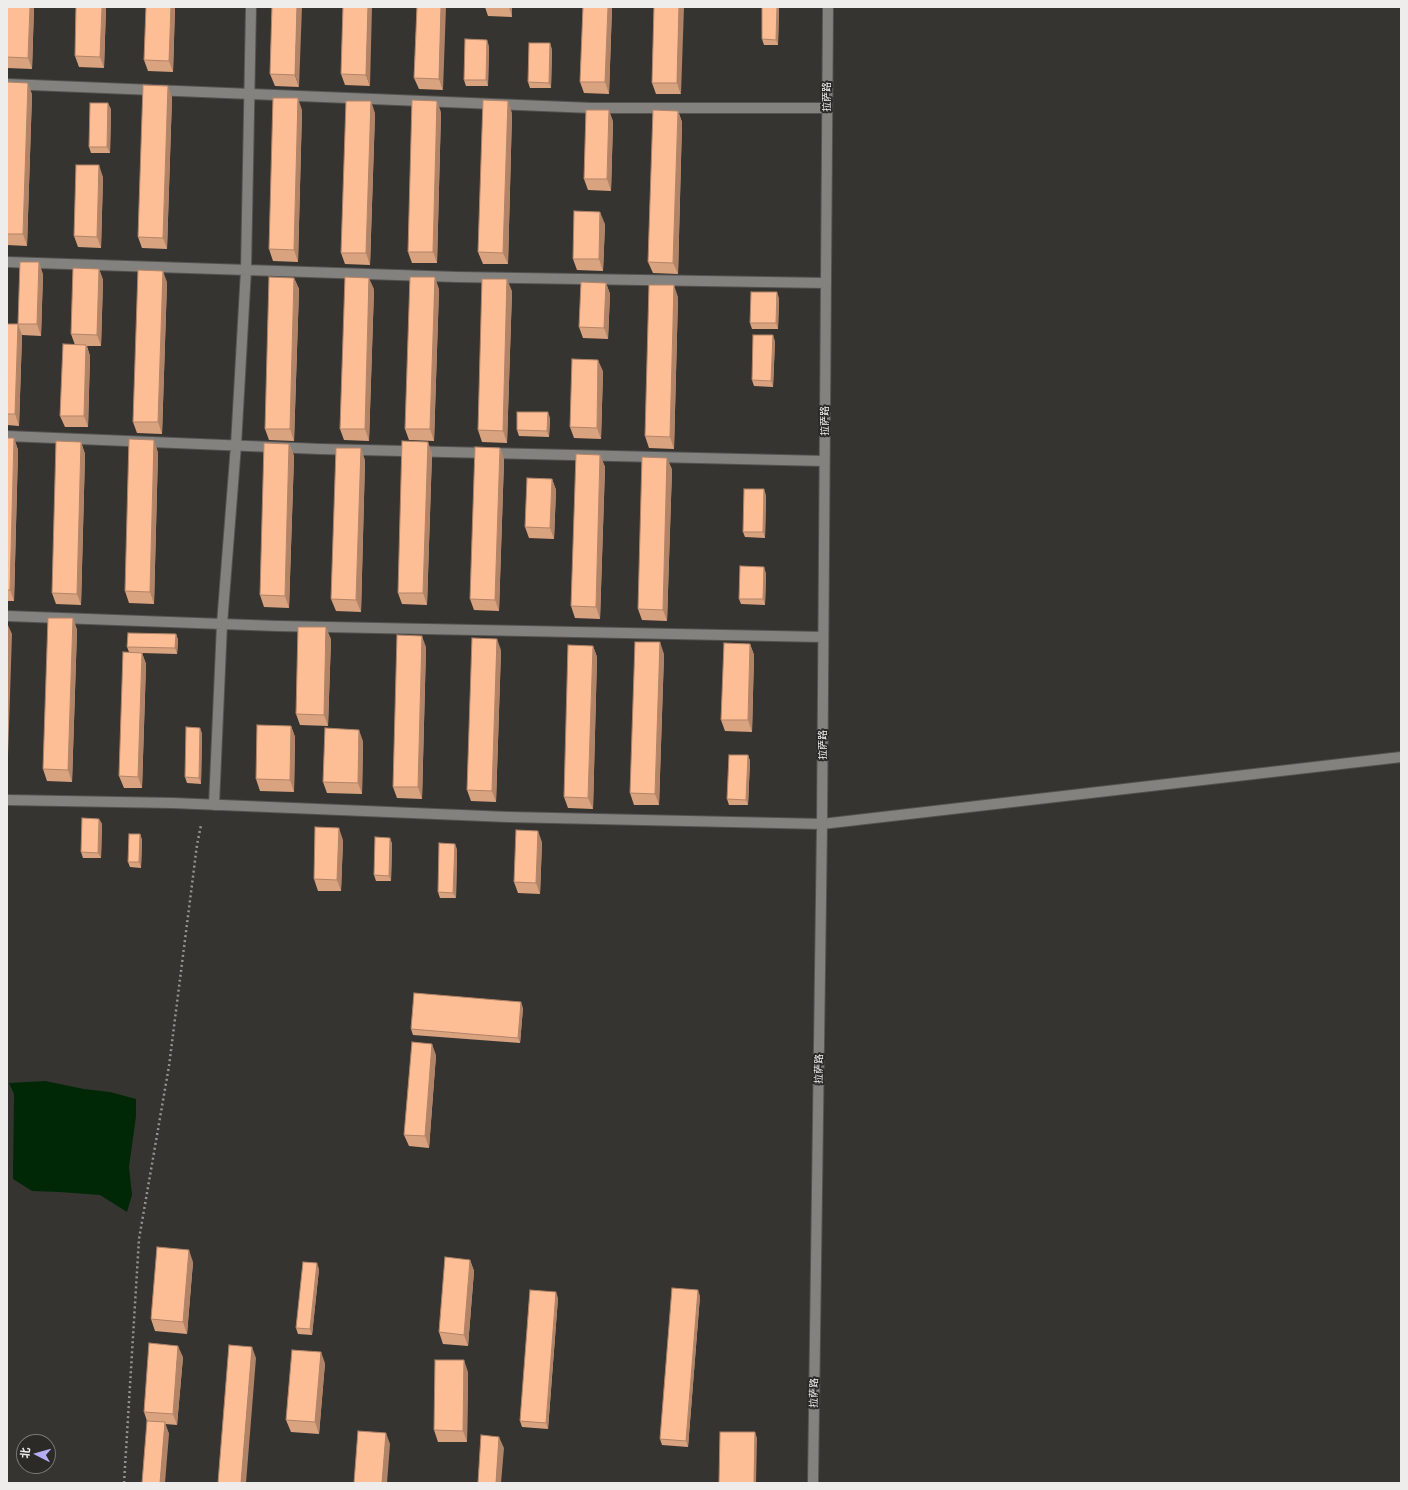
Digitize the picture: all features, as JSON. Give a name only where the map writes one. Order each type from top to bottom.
[{"type":"street","points":[[209,805],[236,445],[246,270],[251,7]]},
{"type":"street","name":"拉萨路","points":[[813,1483],[822,824],[828,7]]},
{"type":"street","points":[[7,84],[592,108],[827,108]]},
{"type":"street","points":[[7,262],[465,277],[826,283]]},
{"type":"street","points":[[7,436],[320,449],[824,461]]},
{"type":"street","points":[[7,616],[222,624],[823,637]]},
{"type":"street","points":[[7,800],[209,805],[508,817],[822,824],[1401,757]]},
{"type":"path","points":[[124,1483],[139,1239],[169,1066],[197,845],[209,805]]},
{"type":"shaded area","points":[[45,1081],[84,1089],[110,1092],[136,1099],[136,1116],[129,1167],[132,1195],[127,1212],[100,1195],[32,1191],[13,1179],[14,1094],[9,1083]]},
{"type":"building","points":[[7,7],[30,7],[28,58],[7,57]]},
{"type":"building","points":[[76,7],[102,7],[100,57],[75,56]]},
{"type":"building","points":[[146,7],[171,7],[169,61],[144,60]]},
{"type":"building","points":[[272,7],[297,7],[295,75],[270,74]]},
{"type":"building","points":[[343,7],[368,7],[366,75],[341,74]]},
{"type":"building","points":[[417,7],[441,7],[439,79],[414,78]]},
{"type":"building","points":[[583,7],[608,7],[605,82],[580,82]]},
{"type":"building","points":[[654,7],[679,7],[677,83],[652,83]]},
{"type":"building","points":[[762,7],[777,7],[776,40],[762,39]]},
{"type":"building","points":[[465,39],[487,40],[486,80],[464,80]]},
{"type":"building","points":[[529,43],[550,43],[549,83],[528,82]]},
{"type":"building","points":[[7,82],[28,83],[23,234],[7,234]]},
{"type":"building","points":[[143,85],[168,86],[163,238],[138,237]]},
{"type":"building","points":[[273,98],[298,98],[294,250],[269,249]]},
{"type":"building","points":[[412,100],[437,101],[433,252],[408,252]]},
{"type":"building","points":[[483,100],[508,101],[503,253],[478,252]]},
{"type":"building","points":[[346,101],[371,101],[366,253],[341,253]]},
{"type":"building","points":[[90,103],[108,103],[107,147],[89,147]]},
{"type":"building","points":[[586,110],[609,110],[607,179],[584,179]]},
{"type":"building","points":[[653,110],[678,111],[673,263],[648,262]]},
{"type":"building","points":[[76,165],[99,165],[97,237],[74,236]]},
{"type":"building","points":[[574,211],[600,212],[599,259],[573,259]]},
{"type":"building","points":[[20,262],[39,262],[37,324],[18,324]]},
{"type":"building","points":[[73,268],[99,269],[97,335],[71,334]]},
{"type":"building","points":[[138,270],[163,271],[158,422],[133,422]]},
{"type":"building","points":[[269,277],[294,278],[290,429],[265,429]]},
{"type":"building","points":[[345,277],[369,278],[365,429],[340,429]]},
{"type":"building","points":[[410,277],[435,277],[430,429],[405,429]]},
{"type":"building","points":[[482,279],[507,279],[503,431],[478,430]]},
{"type":"building","points":[[581,282],[606,283],[604,328],[579,327]]},
{"type":"building","points":[[649,285],[674,285],[670,437],[645,436]]},
{"type":"building","points":[[751,292],[777,292],[776,323],[750,323]]},
{"type":"building","points":[[7,324],[18,324],[15,414],[7,414]]},
{"type":"building","points":[[753,335],[773,335],[771,381],[752,380]]},
{"type":"building","points":[[63,344],[86,345],[84,416],[60,416]]},
{"type":"building","points":[[572,359],[598,360],[597,428],[570,427]]},
{"type":"building","points":[[517,412],[548,412],[547,431],[517,430]]},
{"type":"building","points":[[7,438],[14,438],[10,590],[7,590]]},
{"type":"building","points":[[129,439],[154,440],[150,592],[125,591]]},
{"type":"building","points":[[56,441],[81,442],[77,594],[52,593]]},
{"type":"building","points":[[402,441],[428,442],[423,593],[398,593]]},
{"type":"building","points":[[264,443],[289,444],[285,596],[260,595]]},
{"type":"building","points":[[475,447],[500,448],[495,600],[470,599]]},
{"type":"building","points":[[336,448],[361,448],[356,600],[331,599]]},
{"type":"building","points":[[576,454],[600,455],[596,607],[571,606]]},
{"type":"building","points":[[642,457],[667,458],[663,610],[638,609]]},
{"type":"building","points":[[527,478],[552,479],[550,528],[525,527]]},
{"type":"building","points":[[744,489],[764,489],[763,532],[743,532]]},
{"type":"building","points":[[740,566],[764,567],[763,599],[739,599]]},
{"type":"building","points":[[48,618],[73,618],[68,770],[43,769]]},
{"type":"building","points":[[298,627],[326,627],[324,715],[296,714]]},
{"type":"building","points":[[128,633],[176,634],[175,648],[127,647]]},
{"type":"building","points":[[397,635],[422,636],[418,787],[393,787]]},
{"type":"building","points":[[472,638],[497,639],[492,791],[467,790]]},
{"type":"building","points":[[635,642],[660,642],[655,794],[630,793]]},
{"type":"building","points":[[724,643],[750,644],[748,720],[721,720]]},
{"type":"building","points":[[568,645],[593,646],[588,798],[564,797]]},
{"type":"building","points":[[123,652],[142,653],[138,777],[119,776]]},
{"type":"building","points":[[257,725],[291,726],[290,780],[256,779]]},
{"type":"building","points":[[186,727],[200,728],[199,778],[185,777]]},
{"type":"building","points":[[325,728],[359,730],[358,783],[323,782]]},
{"type":"building","points":[[729,755],[748,755],[746,800],[727,799]]},
{"type":"building","points":[[82,818],[99,819],[98,853],[81,852]]},
{"type":"building","points":[[315,827],[339,828],[337,880],[314,879]]},
{"type":"building","points":[[516,830],[538,831],[536,883],[514,882]]},
{"type":"building","points":[[129,834],[140,834],[139,862],[128,862]]},
{"type":"building","points":[[375,837],[390,838],[389,876],[374,875]]},
{"type":"building","points":[[439,843],[455,844],[453,893],[438,892]]},
{"type":"building","points":[[414,993],[521,1002],[518,1038],[411,1029]]},
{"type":"building","points":[[412,1042],[432,1044],[425,1136],[404,1135]]},
{"type":"building","points":[[157,1247],[189,1250],[183,1322],[151,1319]]},
{"type":"building","points":[[445,1257],[470,1260],[464,1335],[439,1332]]},
{"type":"building","points":[[303,1262],[317,1263],[310,1329],[296,1328]]},
{"type":"building","points":[[672,1288],[698,1290],[686,1441],[660,1439]]},
{"type":"building","points":[[530,1290],[556,1292],[546,1423],[520,1421]]},
{"type":"building","points":[[149,1343],[178,1346],[173,1414],[144,1412]]},
{"type":"building","points":[[229,1345],[252,1347],[241,1483],[218,1483]]},
{"type":"building","points":[[292,1350],[321,1352],[315,1422],[286,1420]]},
{"type":"building","points":[[435,1360],[464,1360],[463,1431],[434,1430]]},
{"type":"building","points":[[147,1421],[165,1422],[160,1483],[142,1483]]},
{"type":"building","points":[[358,1431],[386,1433],[382,1483],[354,1483]]},
{"type":"building","points":[[720,1432],[755,1432],[754,1483],[719,1483]]},
{"type":"building","points":[[481,1435],[499,1437],[496,1483],[478,1483]]}]
